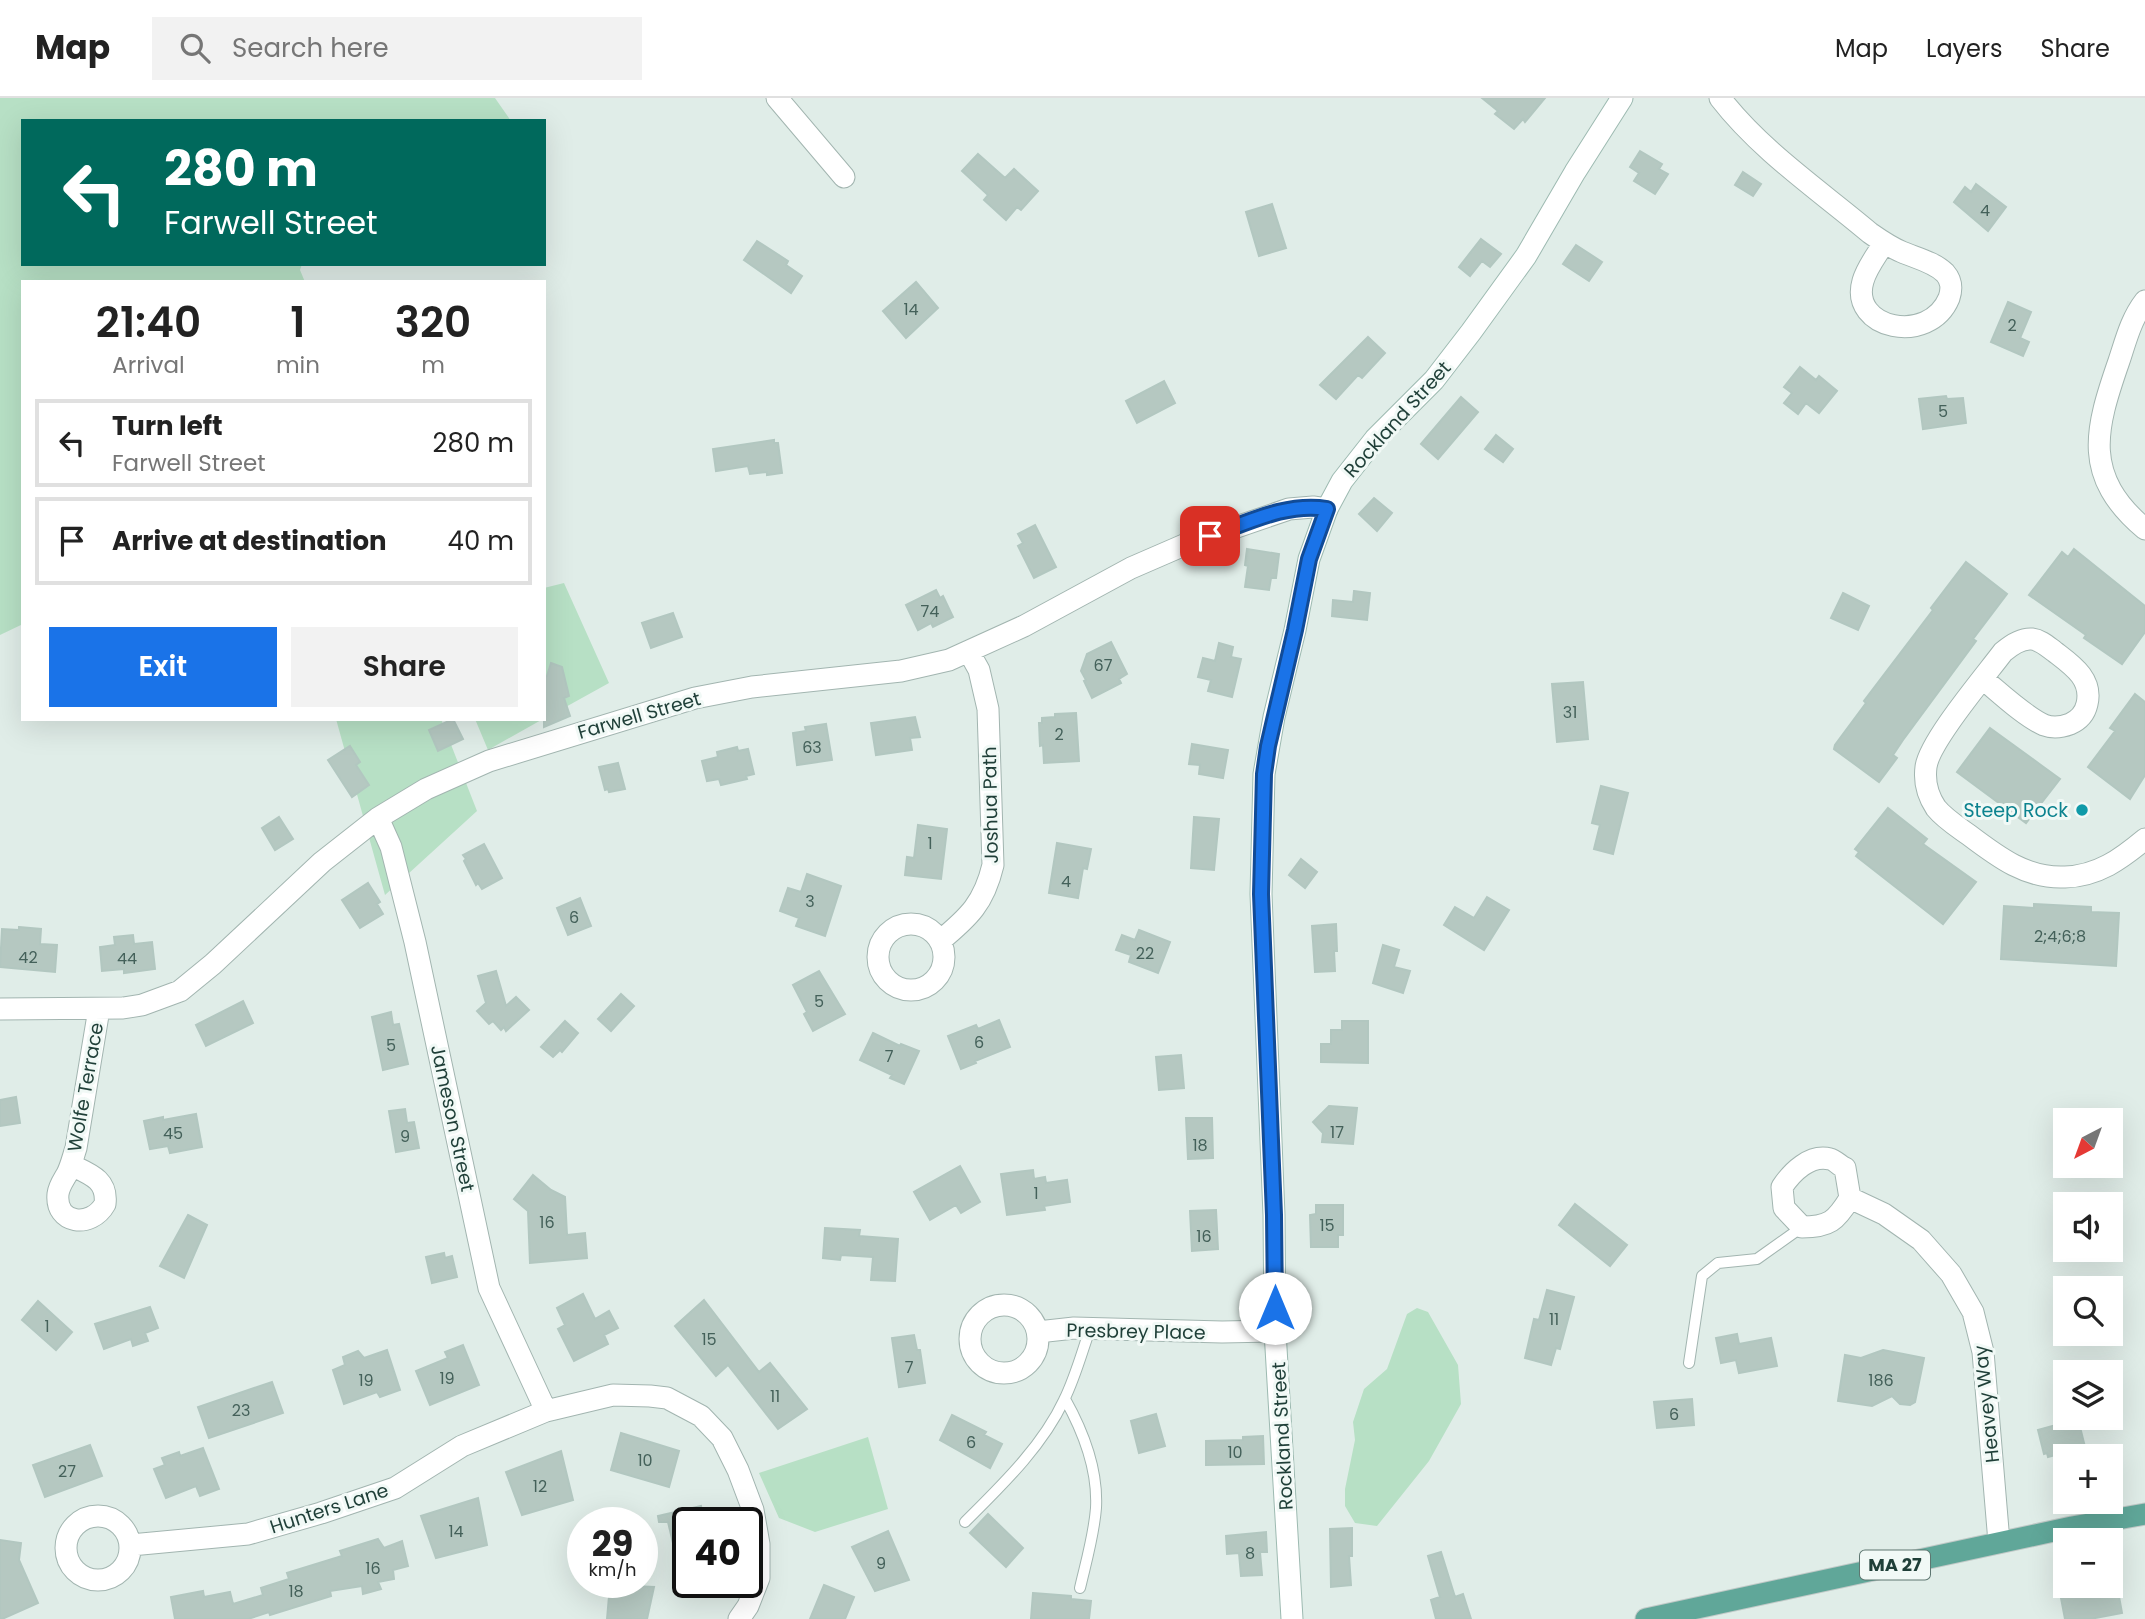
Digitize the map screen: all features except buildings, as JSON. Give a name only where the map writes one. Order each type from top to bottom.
[{"type":"main road","name":"MA 27","points":[[1646,1619],[1999,1542],[2145,1514]]},
{"type":"street","points":[[777,98],[844,177]]},
{"type":"street","name":"Rockland Street","points":[[1292,1619],[1275,1331],[1274,1215],[1261,894],[1264,774],[1268,746],[1309,559],[1327,509],[1342,481],[1356,460],[1434,380],[1510,278],[1622,98]]},
{"type":"street","points":[[1720,98],[1763,145],[1884,243],[1933,264],[1944,272],[1951,281],[1951,292],[1947,303],[1928,322],[1905,328],[1893,326],[1872,314],[1864,303],[1861,292],[1864,279],[1884,243]]},
{"type":"street","points":[[2145,301],[2135,317],[2118,363],[2101,416],[2099,438],[2107,481],[2118,500],[2145,529]]},
{"type":"street","name":"Farwell Street","points":[[0,1009],[99,1009],[142,1005],[180,990],[213,964],[322,862],[378,818],[426,789],[489,761],[704,696],[752,687],[926,666],[969,652],[1167,552],[1289,509],[1327,509]]},
{"type":"street","points":[[1983,679],[2036,720],[2052,727],[2075,721],[2081,716],[2088,701],[2087,685],[2079,671],[2043,643],[2032,639],[2009,647],[1983,679],[1937,741],[1927,758],[1927,787],[1941,813],[2006,862],[2035,874],[2055,877],[2086,874],[2106,867],[2145,839]]},
{"type":"street","name":"Joshua Path","points":[[940,941],[961,924],[978,905],[988,885],[993,865],[988,709],[979,670],[969,652]]},
{"type":"street","name":"Jameson Street","points":[[378,818],[391,847],[415,942],[489,1288],[546,1411]]},
{"type":"street","name":"Wolfe Terrace","points":[[71,1165],[100,1181],[106,1196],[105,1204],[94,1218],[84,1221],[66,1216],[58,1201],[60,1185],[71,1165],[99,1009]]},
{"type":"street","points":[[1816,1159],[1831,1159],[1845,1168],[1850,1198],[1841,1213],[1822,1227],[1802,1227],[1784,1208],[1782,1187],[1793,1171],[1816,1159]]},
{"type":"street","name":"Heavey Way","points":[[1850,1198],[1884,1214],[1921,1240],[1951,1274],[1973,1311],[1983,1352],[1999,1542]]},
{"type":"street","name":"Presbrey Place","points":[[1038,1332],[1090,1329],[1275,1331]]},
{"type":"street","name":"Hunters Lane","points":[[131,1545],[248,1534],[321,1513],[395,1488],[462,1446],[546,1411],[612,1395],[650,1395],[667,1398],[701,1416],[722,1438],[738,1470],[749,1500],[759,1544],[759,1578],[748,1606],[739,1619]]},
{"type":"lane","points":[[1689,1363],[1702,1276],[1718,1263],[1757,1259],[1802,1227]]},
{"type":"lane","points":[[965,1522],[1015,1470],[1065,1399],[1090,1329]]},
{"type":"lane","points":[[1065,1399],[1083,1437],[1096,1506],[1080,1588]]},
{"type":"green space","points":[[0,98],[495,98],[510,119],[21,119],[21,266],[301,266],[300,270],[304,280],[21,280],[21,625],[0,635]]},
{"type":"green space","points":[[564,583],[609,683],[546,718],[546,588]]},
{"type":"green space","points":[[337,721],[442,721],[477,811],[385,895]]},
{"type":"green space","points":[[476,721],[539,721],[488,750]]},
{"type":"green space","points":[[1417,1308],[1428,1312],[1458,1365],[1461,1404],[1429,1461],[1377,1526],[1355,1523],[1345,1506],[1345,1489],[1355,1440],[1353,1422],[1364,1389],[1387,1369],[1407,1314]]},
{"type":"green space","points":[[868,1437],[888,1509],[815,1532],[779,1518],[759,1473]]},
{"type":"place","name":"Steep Rock","points":[[2082,810]]},
{"type":"route","points":[[1210,536],[1289,509],[1327,509],[1309,559],[1264,774],[1261,894],[1274,1215],[1275,1308]]}]
